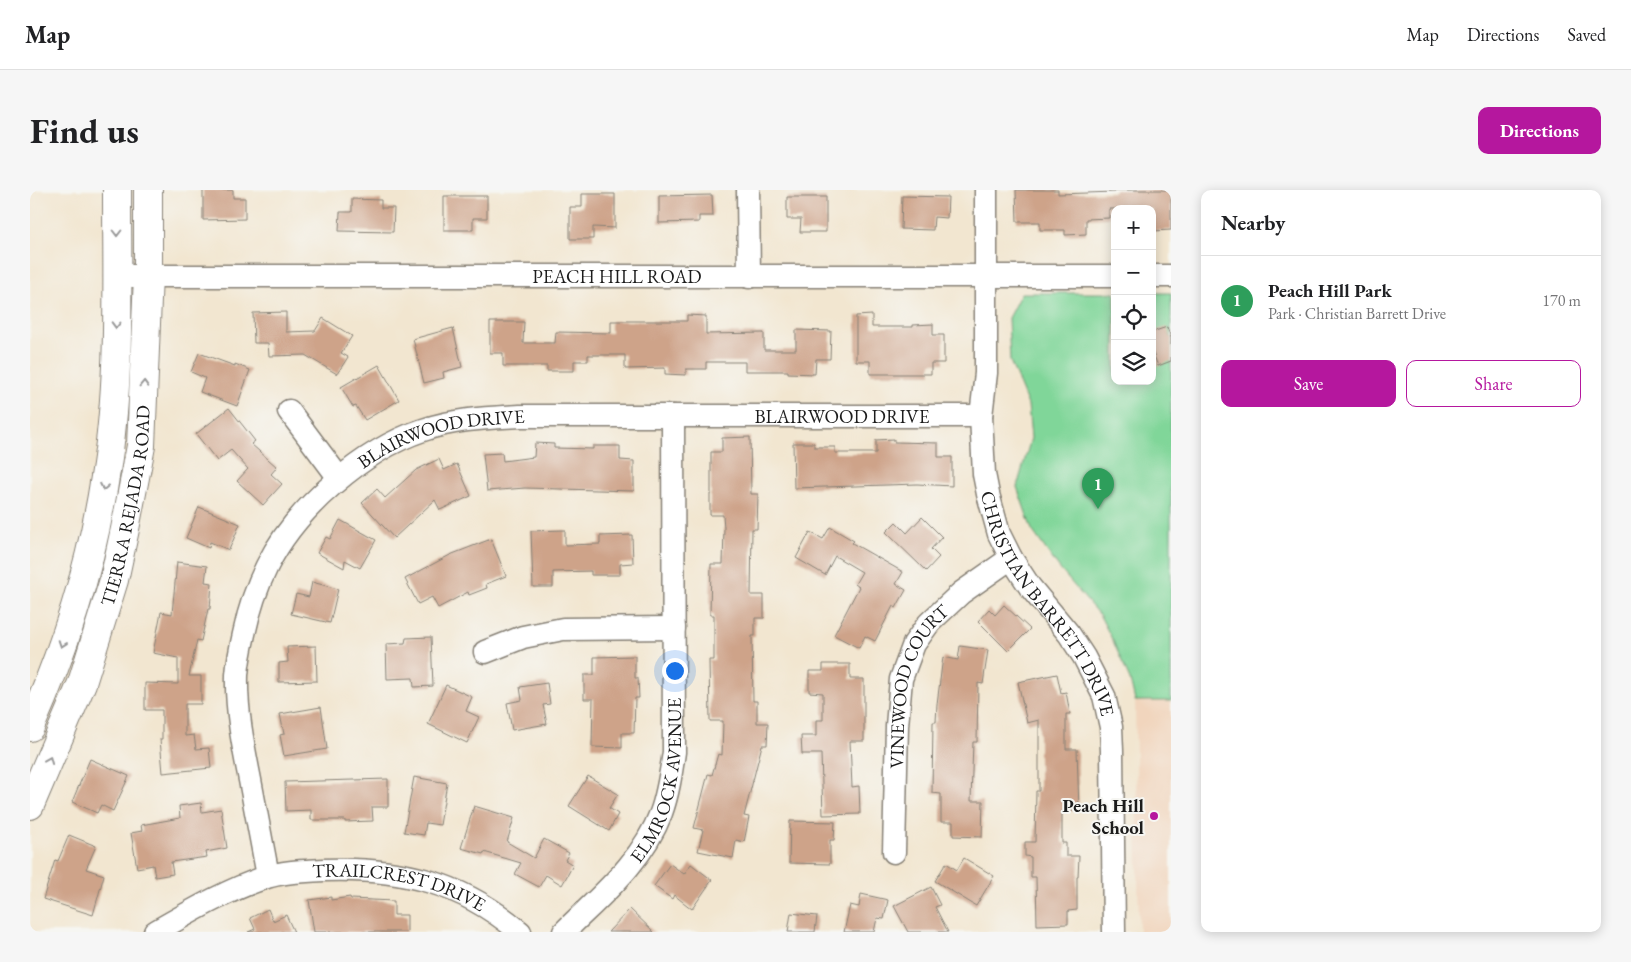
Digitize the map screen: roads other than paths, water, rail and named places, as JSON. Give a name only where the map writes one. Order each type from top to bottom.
[{"type":"main road","name":"TIERRA REJADA ROAD","points":[[30,727],[48,685],[77,600],[93,541],[106,477],[115,389],[118,276],[117,190]]},
{"type":"main road","name":"TIERRA REJADA ROAD","points":[[30,805],[82,682],[114,580],[141,446],[148,275],[148,190]]},
{"type":"street","points":[[748,190],[749,277]]},
{"type":"street","name":"CHRISTIAN BARRETT DRIVE","points":[[986,190],[986,373],[981,416],[984,474],[999,534],[1011,558],[1030,587],[1069,634],[1084,657],[1104,696],[1111,727],[1114,932]]},
{"type":"street","name":"PEACH HILL ROAD","points":[[118,276],[1111,276]]},
{"type":"street","points":[[1156,276],[1171,276]]},
{"type":"street","points":[[289,411],[339,478]]},
{"type":"street","name":"BLAIRWOOD DRIVE","points":[[268,876],[239,723],[237,674],[251,602],[267,565],[315,500],[339,478],[384,448],[421,430],[465,420],[520,416],[981,416]]},
{"type":"street","name":"ELMROCK AVENUE","points":[[564,932],[622,875],[650,837],[661,813],[668,789],[674,752],[673,416]]},
{"type":"street","name":"VINEWOOD COURT","points":[[894,852],[897,726],[901,679],[914,644],[929,623],[961,593],[1011,558]]},
{"type":"street","points":[[485,652],[523,637],[563,629],[674,628]]},
{"type":"street","name":"TRAILCREST DRIVE","points":[[155,932],[247,884],[268,876],[304,871],[349,869],[400,874],[436,882],[481,903],[520,932]]},
{"type":"place","name":"Peach Hill Park","points":[[1098,509]]},
{"type":"place","name":"Peach Hill School","points":[[1154,816]]}]
